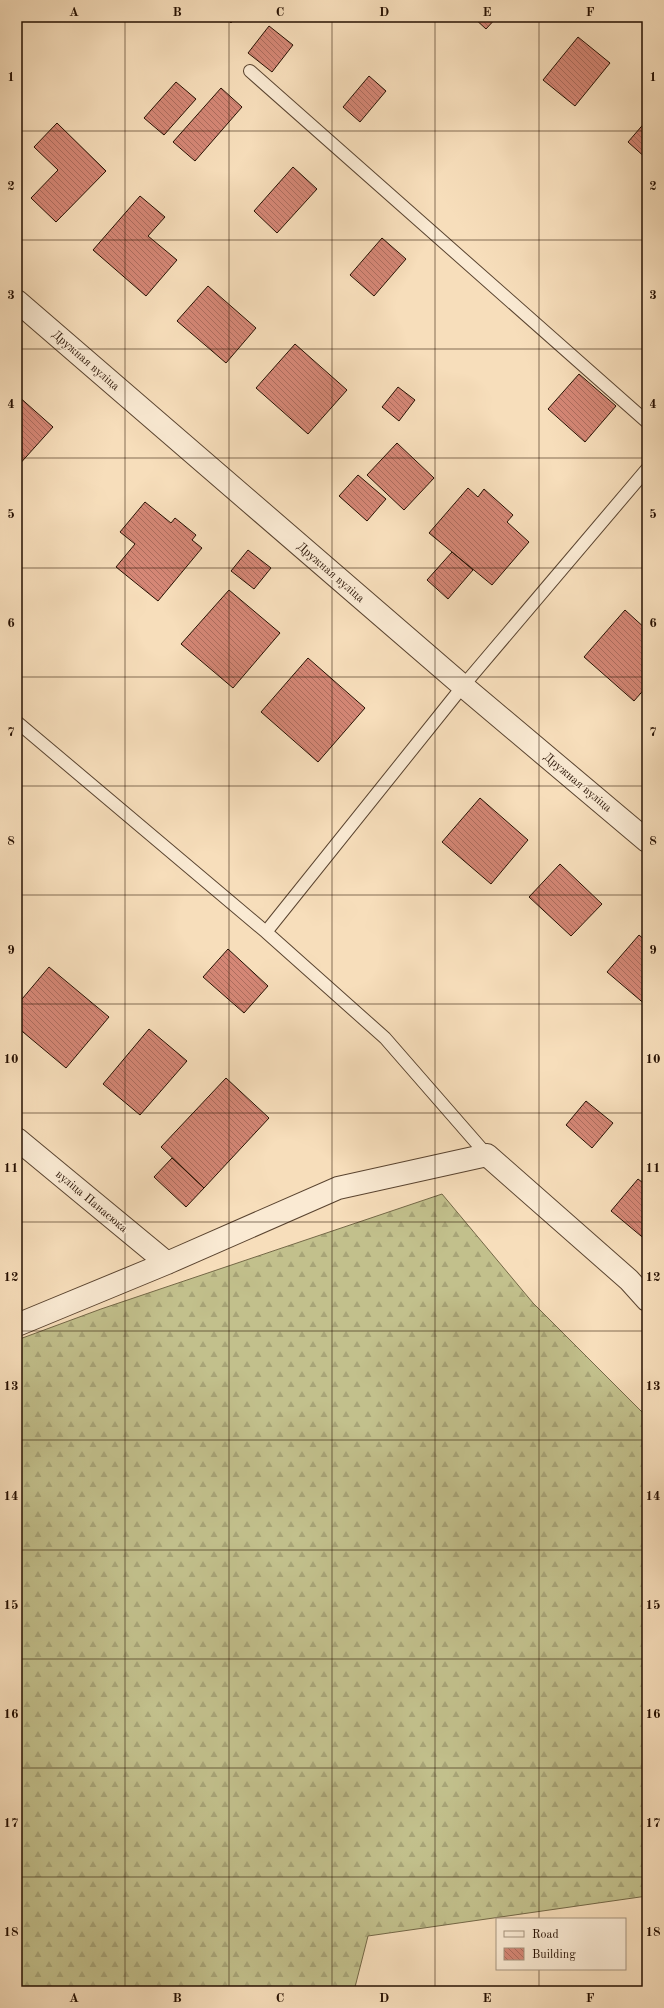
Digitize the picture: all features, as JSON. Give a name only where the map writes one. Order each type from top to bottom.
[{"type":"street","name":"Дружная вуліца","points":[[17,301],[463,686],[647,841]]},
{"type":"street","name":"вуліца Панасюка","points":[[17,1139],[166,1263]]},
{"type":"street","points":[[17,1325],[166,1263],[338,1188],[487,1155],[629,1280],[647,1300]]},
{"type":"lane","points":[[250,72],[647,422]]},
{"type":"lane","points":[[266,932],[463,686],[647,469]]},
{"type":"lane","points":[[17,722],[266,932],[385,1038],[487,1155]]},
{"type":"green space","points":[[442,1194],[533,1303],[645,1415],[647,1433],[647,1896],[368,1936],[354,1991],[17,1991],[17,1340],[101,1309]]},
{"type":"building","points":[[225,17],[236,17],[231,23]]},
{"type":"building","points":[[473,17],[497,17],[486,29]]},
{"type":"building","points":[[269,26],[293,45],[272,72],[248,53]]},
{"type":"building","points":[[578,37],[610,63],[575,106],[543,80]]},
{"type":"building","points":[[369,76],[386,91],[360,122],[343,107]]},
{"type":"building","points":[[176,82],[196,99],[164,135],[144,118]]},
{"type":"building","points":[[221,88],[242,107],[195,161],[173,142]]},
{"type":"building","points":[[647,120],[647,159],[628,142]]},
{"type":"building","points":[[57,123],[106,171],[56,222],[31,198],[58,170],[34,147]]},
{"type":"building","points":[[293,167],[317,189],[277,233],[254,211]]},
{"type":"building","points":[[140,196],[165,217],[148,236],[177,260],[146,296],[93,250]]},
{"type":"building","points":[[382,238],[406,259],[374,296],[350,275]]},
{"type":"building","points":[[208,286],[256,328],[226,363],[177,321]]},
{"type":"building","points":[[295,344],[347,390],[308,434],[256,388]]},
{"type":"building","points":[[579,374],[616,406],[585,442],[548,409]]},
{"type":"building","points":[[398,387],[415,400],[399,421],[382,407]]},
{"type":"building","points":[[17,395],[53,427],[17,467]]},
{"type":"building","points":[[397,443],[434,478],[404,510],[367,475]]},
{"type":"building","points":[[358,475],[386,499],[367,521],[339,496]]},
{"type":"building","points":[[468,488],[478,497],[484,489],[513,515],[507,522],[529,542],[492,585],[429,533]]},
{"type":"building","points":[[145,502],[171,523],[175,518],[196,535],[192,540],[202,548],[158,601],[116,567],[135,544],[120,532]]},
{"type":"building","points":[[248,550],[271,568],[254,589],[231,571]]},
{"type":"building","points":[[452,552],[473,570],[448,599],[427,580]]},
{"type":"building","points":[[229,590],[280,633],[233,688],[181,644]]},
{"type":"building","points":[[625,610],[647,630],[647,686],[634,701],[584,657]]},
{"type":"building","points":[[308,658],[365,708],[318,762],[261,712]]},
{"type":"building","points":[[480,798],[528,840],[491,884],[442,842]]},
{"type":"building","points":[[560,864],[602,904],[571,936],[529,897]]},
{"type":"building","points":[[639,935],[647,942],[647,1006],[607,972]]},
{"type":"building","points":[[17,940],[22,945],[17,951]]},
{"type":"building","points":[[228,949],[268,986],[244,1013],[203,977]]},
{"type":"building","points":[[49,967],[109,1017],[66,1068],[17,1027],[17,1005]]},
{"type":"building","points":[[149,1029],[187,1061],[140,1115],[103,1084]]},
{"type":"building","points":[[226,1078],[269,1118],[204,1188],[161,1147]]},
{"type":"building","points":[[586,1101],[613,1123],[592,1148],[566,1125]]},
{"type":"building","points":[[172,1158],[204,1188],[186,1207],[154,1177]]},
{"type":"building","points":[[638,1179],[647,1186],[647,1241],[611,1211]]}]
